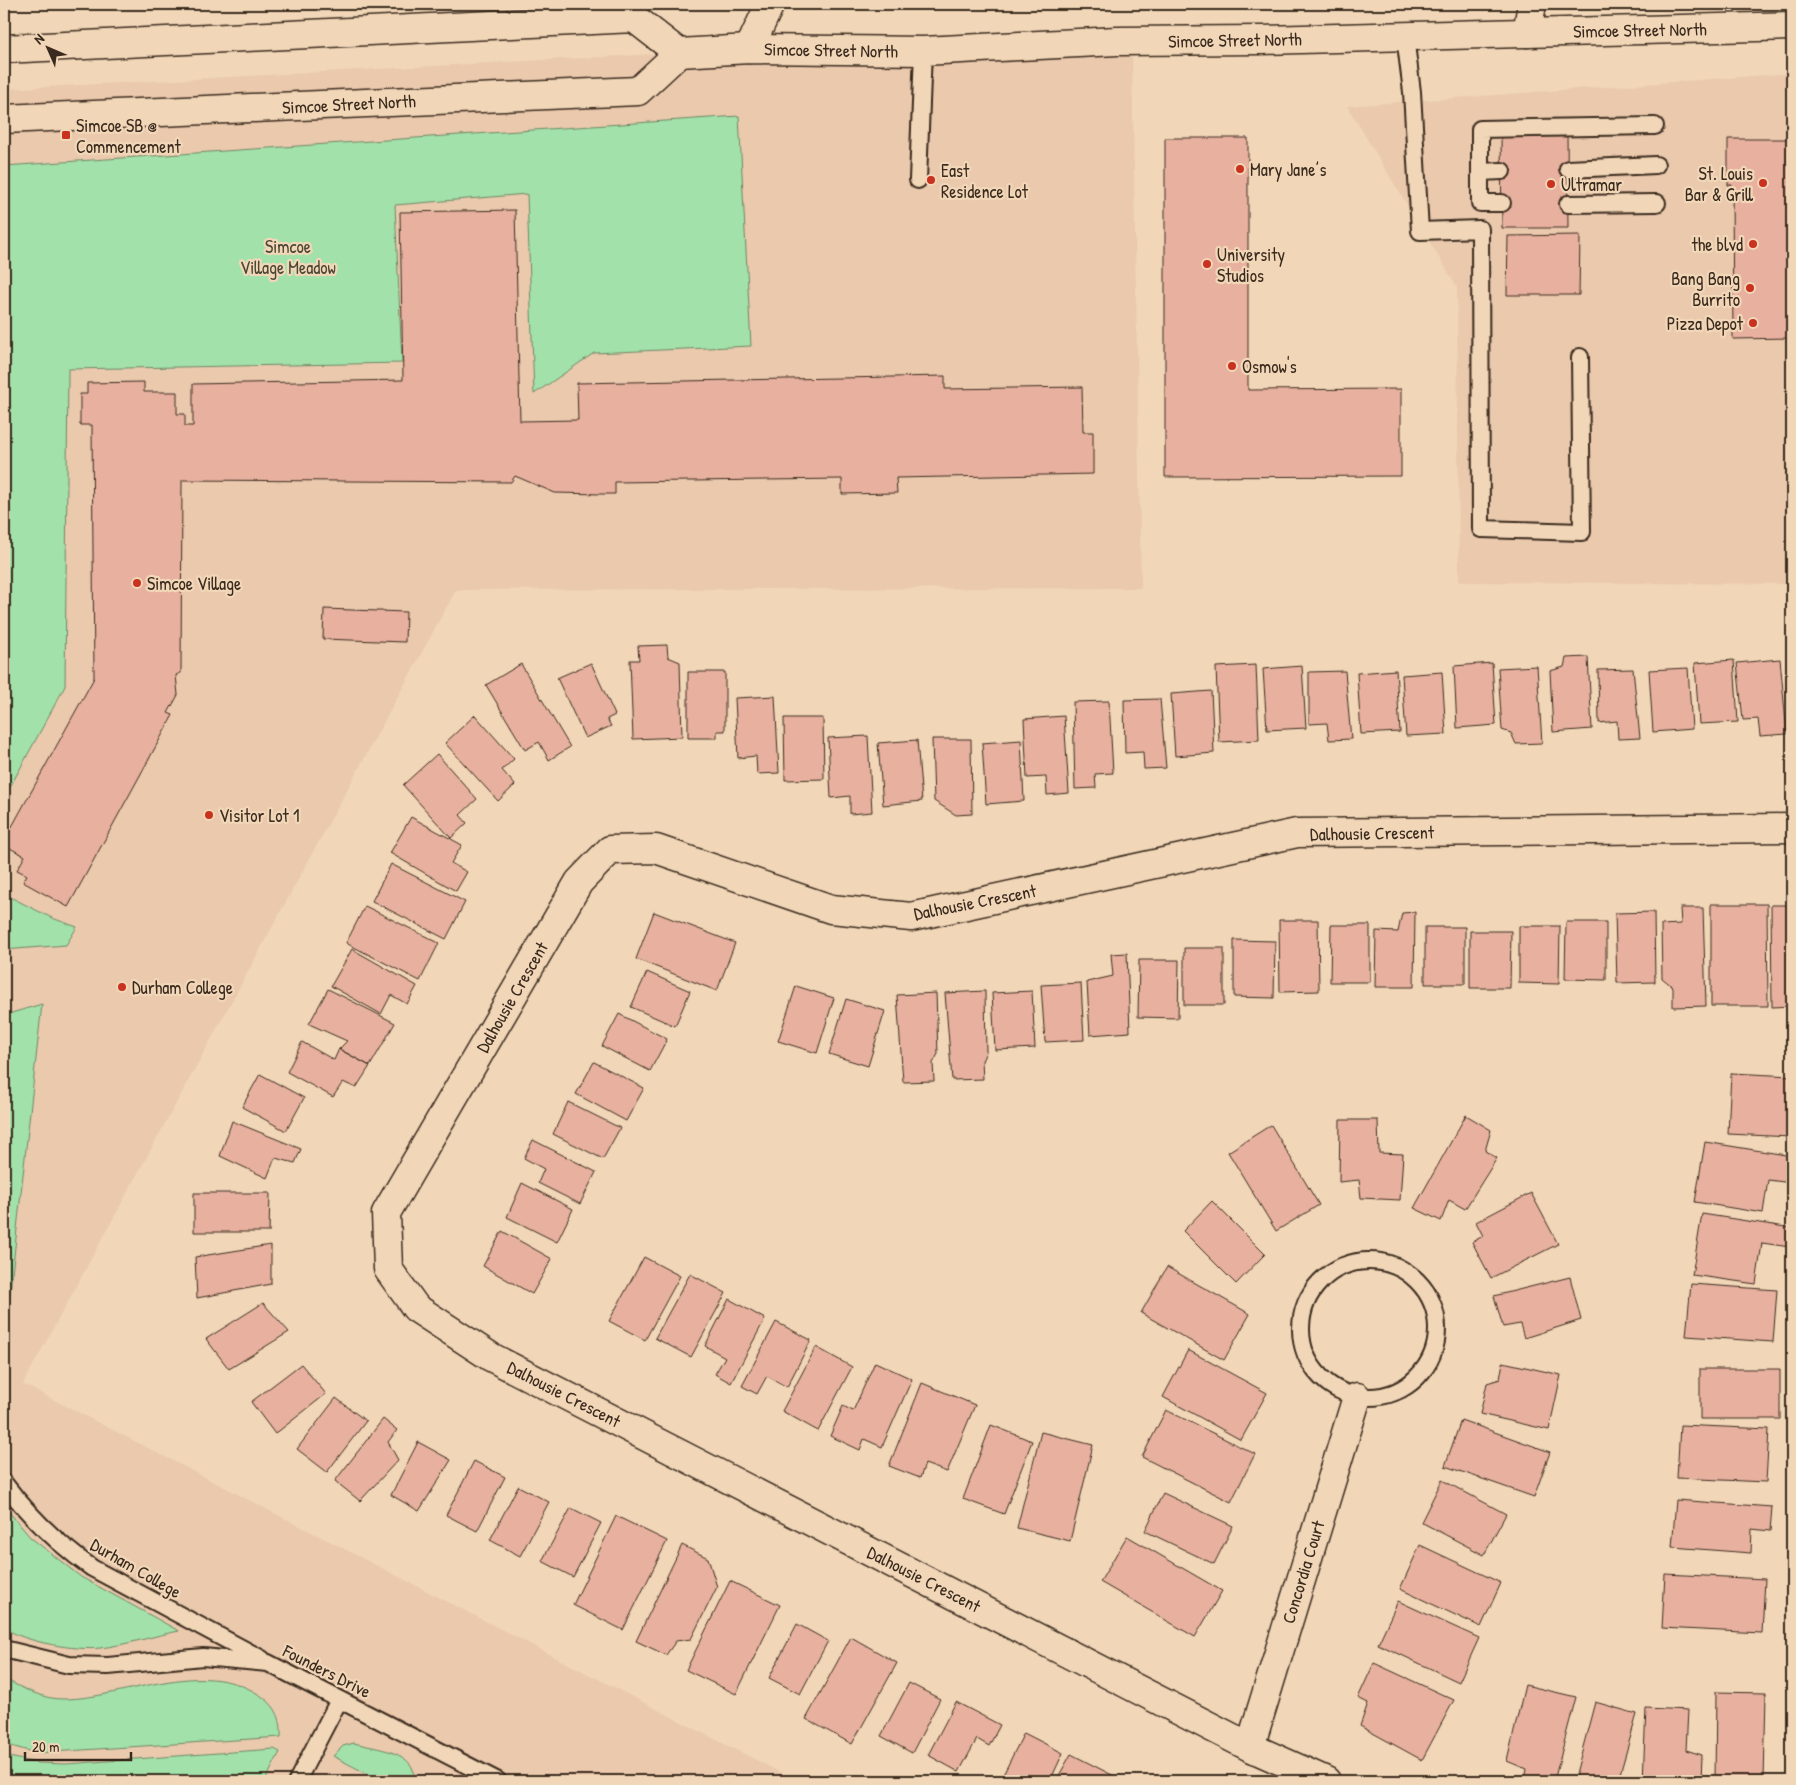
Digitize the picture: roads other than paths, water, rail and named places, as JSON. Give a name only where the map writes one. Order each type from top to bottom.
[{"type":"street","points":[[749,49],[770,4]]},
{"type":"street","points":[[1527,33],[1532,4]]},
{"type":"street","points":[[4,49],[634,18],[678,53]]},
{"type":"street","name":"Simcoe Street North","points":[[4,119],[638,91],[678,53],[749,49],[923,52],[1117,41],[1792,26]]},
{"type":"street","name":"Dalhousie Crescent","points":[[1326,1781],[1250,1747],[491,1357],[416,1308],[388,1269],[386,1213],[579,882],[610,850],[656,849],[831,909],[911,917],[1297,834],[1792,828]]},
{"type":"street","name":"Concordia Court","points":[[1250,1747],[1357,1397]]},
{"type":"lane","points":[[1405,36],[1412,92],[1420,231],[1480,230]]},
{"type":"lane","points":[[918,180],[923,52]]},
{"type":"lane","points":[[1580,357],[1582,532],[1480,529],[1480,129],[1655,126]]},
{"type":"lane","points":[[1568,169],[1656,165]]},
{"type":"lane","points":[[1481,172],[1502,170]]},
{"type":"lane","points":[[1480,202],[1502,203]]},
{"type":"lane","points":[[1568,204],[1657,203]]},
{"type":"lane","points":[[1364,1260],[1387,1262],[1408,1272],[1425,1288],[1435,1309],[1438,1332],[1433,1355],[1420,1374],[1402,1389],[1380,1397],[1357,1397],[1336,1389],[1319,1376],[1305,1351],[1301,1337],[1302,1315],[1310,1294],[1324,1277],[1342,1265],[1364,1260]]},
{"type":"lane","name":"Durham College","points":[[4,1483],[40,1525],[66,1549],[92,1568],[268,1663]]},
{"type":"lane","name":"Founders Drive","points":[[4,1650],[69,1666],[108,1666],[203,1657],[268,1663],[498,1781]]},
{"type":"lane","points":[[297,1781],[340,1700]]},
{"type":"place","name":"Simcoe SB @ Commencement","points":[[66,135]]},
{"type":"place","name":"Mary Jane’s","points":[[1240,169]]},
{"type":"place","name":"East Residence Lot","points":[[931,180]]},
{"type":"place","name":"St. Louis Bar & Grill","points":[[1763,183]]},
{"type":"place","name":"Ultramar","points":[[1551,184]]},
{"type":"place","name":"the blvd","points":[[1753,244]]},
{"type":"place","name":"University Studios","points":[[1207,264]]},
{"type":"place","name":"Bang Bang Burrito","points":[[1750,288]]},
{"type":"place","name":"Pizza Depot","points":[[1753,323]]},
{"type":"place","name":"Osmow's","points":[[1232,366]]},
{"type":"place","name":"Simcoe Village","points":[[137,583]]},
{"type":"place","name":"Visitor Lot 1","points":[[209,815]]},
{"type":"place","name":"Durham College","points":[[122,987]]},
{"type":"park label","name":"Simcoe Village Meadow","points":[[288,256]]}]
